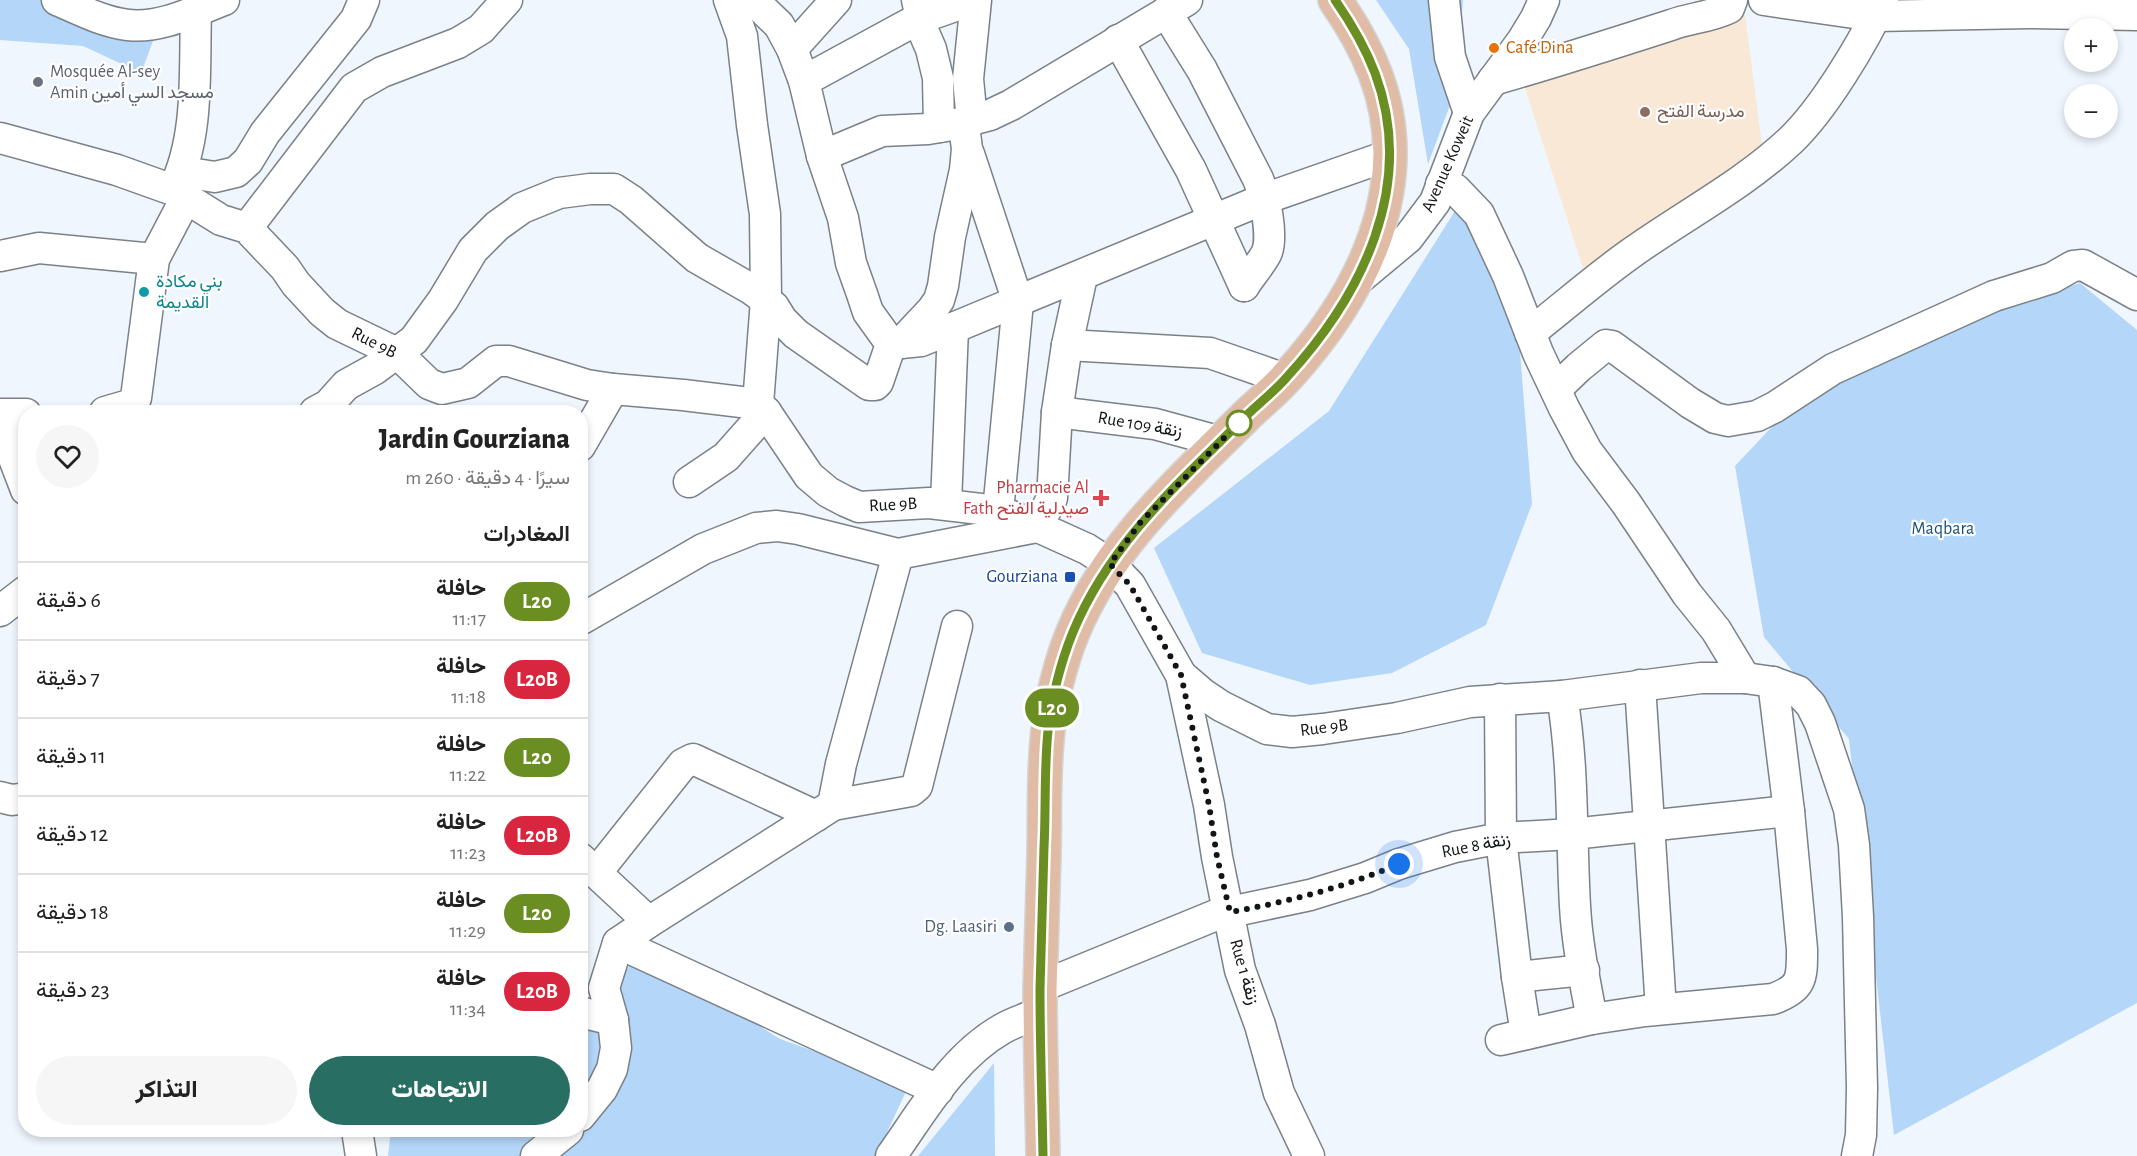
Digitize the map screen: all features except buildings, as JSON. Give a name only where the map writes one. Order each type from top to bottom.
[{"type":"main road","points":[[1043,1156],[1040,1000],[1048,731],[1062,665],[1073,632],[1093,591],[1140,523],[1285,379],[1334,321],[1370,254],[1378,234],[1389,177],[1390,155],[1383,101],[1376,75],[1363,45],[1335,0]]},
{"type":"street","points":[[57,0],[87,6],[107,21],[129,26],[159,23],[224,0]]},
{"type":"street","points":[[247,228],[354,88],[382,72],[458,43],[480,29],[507,0]]},
{"type":"street","points":[[689,482],[726,457],[762,408],[766,300],[765,214],[742,36],[729,0]]},
{"type":"street","points":[[792,49],[836,0]]},
{"type":"street","points":[[328,405],[346,385],[375,369],[414,340],[483,238],[522,208],[559,193],[590,189],[614,189],[631,200],[697,258],[766,300],[796,334],[869,385],[872,386],[878,382],[896,344],[919,325],[939,300],[943,286],[950,237],[965,171],[958,133],[971,110],[968,79],[974,0],[918,9],[804,81]]},
{"type":"street","points":[[1444,0],[1450,57],[1469,113]]},
{"type":"street","name":"Avenue Koweit","points":[[1354,283],[1408,238],[1435,202],[1469,113],[1522,41],[1544,0]]},
{"type":"street","points":[[1493,80],[1721,11],[1729,8],[1732,0]]},
{"type":"street","points":[[1764,0],[1879,8],[2137,15]]},
{"type":"street","points":[[181,187],[236,172],[248,161],[265,133],[356,20],[358,1]]},
{"type":"street","points":[[759,2],[779,25],[792,49],[804,81],[822,156],[843,218],[851,263],[868,312],[896,344]]},
{"type":"street","points":[[822,156],[882,131],[958,133],[1011,105],[1118,40],[1177,6],[1203,70],[1258,179],[1264,199],[1270,244],[1266,254],[1244,286],[1191,170],[1118,40]]},
{"type":"street","points":[[1530,333],[1629,254],[1747,175],[1792,140],[1826,97],[1879,8]]},
{"type":"street","points":[[918,9],[938,78],[1018,302],[998,512]]},
{"type":"street","points":[[129,405],[136,398],[154,259],[181,187],[192,118],[196,11]]},
{"type":"street","name":"Rue 9B","points":[[0,138],[181,187],[221,219],[247,228],[322,312],[337,324],[397,353],[445,401],[496,361],[509,361],[560,378],[613,389],[683,395],[762,408],[809,477],[828,492],[859,507],[946,504],[998,512],[1037,526],[1087,549],[1110,564],[1130,585],[1181,675],[1203,694],[1253,724],[1268,729],[1292,732],[1397,718],[1460,704],[1500,699],[1562,696],[1701,678],[1770,682]]},
{"type":"street","points":[[896,344],[921,341],[1264,199],[1390,155]]},
{"type":"street","points":[[1441,184],[1455,189],[1479,214],[1564,408],[1587,451],[1626,503],[1687,594],[1716,630],[1770,682],[1807,700],[1820,723],[1849,809],[1858,892],[1862,1088],[1861,1135],[1857,1156]]},
{"type":"street","points":[[0,256],[39,248],[154,259]]},
{"type":"street","points":[[1556,388],[1598,350],[1606,345],[1612,346],[1690,403],[1715,418],[1728,421],[1757,416],[1844,364],[1994,296],[2052,278],[2073,266],[2083,265],[2137,295]]},
{"type":"street","points":[[588,615],[703,549],[756,528],[777,526],[798,529],[898,554],[1037,526],[1052,498],[1057,412],[1066,345],[1082,276]]},
{"type":"street","points":[[946,504],[953,328]]},
{"type":"street","points":[[1066,345],[1210,353],[1285,379]]},
{"type":"street","points":[[588,432],[613,389]]},
{"type":"street","name":"Rue 109 زنقة","points":[[1057,412],[1155,424],[1221,442]]},
{"type":"street","points":[[0,414],[18,414]]},
{"type":"street","points":[[0,422],[18,469]]},
{"type":"street","points":[[824,811],[841,764],[898,554]]},
{"type":"street","points":[[0,611],[18,595]]},
{"type":"street","points":[[588,1106],[602,1089],[612,1069],[616,1048],[613,1020],[604,988],[618,943],[824,811],[910,791],[917,786],[957,626]]},
{"type":"street","name":"Rue 1 زنقة","points":[[1181,675],[1209,805],[1240,970],[1260,1025],[1275,1081],[1292,1124],[1309,1156]]},
{"type":"street","points":[[1500,699],[1500,838],[1517,977],[1513,1037],[1592,1019],[1661,1009],[1773,999],[1798,985],[1802,972],[1802,949],[1789,811],[1770,682]]},
{"type":"street","points":[[1640,685],[1661,1009]]},
{"type":"street","points":[[1562,696],[1566,726],[1575,909],[1592,1019]]},
{"type":"street","points":[[649,922],[589,865],[683,764],[693,759],[824,811]]},
{"type":"street","points":[[0,797],[18,799]]},
{"type":"street","name":"Rue 8 زنقة","points":[[891,1156],[938,1090],[970,1053],[1040,1000],[1216,915],[1310,896],[1412,860],[1500,838],[1572,834],[1789,811]]},
{"type":"street","points":[[618,943],[938,1090]]},
{"type":"street","points":[[1517,977],[1584,970]]},
{"type":"street","points":[[588,1014],[613,1020]]},
{"type":"street","points":[[358,1137],[362,1156]]},
{"type":"street","points":[[536,1156],[559,1137]]},
{"type":"shaded area","name":"مدرسة الفتح","points":[[1745,15],[1762,145],[1584,271],[1522,79]]},
{"type":"green space","points":[[0,0],[72,0],[153,41],[141,73],[83,46],[0,40]]},
{"type":"green space","points":[[1376,0],[1463,0],[1456,89],[1428,164],[1409,49]]},
{"type":"green space","points":[[1460,203],[1514,275],[1532,504],[1486,625],[1392,673],[1310,685],[1202,653],[1154,548],[1329,411]]},
{"type":"green space","name":"Maqbara","points":[[2080,283],[2137,330],[2137,1003],[1894,1135],[1849,739],[1764,637],[1735,466],[1836,359]]},
{"type":"green space","points":[[639,950],[780,1039],[909,1085],[876,1156],[388,1156],[390,1137],[588,1137],[588,1005],[602,1010]]},
{"type":"green space","points":[[994,1063],[995,1156],[918,1156]]},
{"type":"bus line","name":"L20","points":[[1043,1156],[1040,987],[1048,731],[1062,665],[1073,632],[1093,591],[1140,523],[1285,379],[1312,348],[1334,321],[1370,254],[1378,234],[1389,177],[1388,130],[1376,75],[1363,45],[1335,0]]},
{"type":"place","name":"Café Dina","points":[[1494,48]]},
{"type":"place","name":"Mosquée Al-sey Amin مسجد السي أمين","points":[[38,82]]},
{"type":"place","name":"مدرسة الفتح","points":[[1645,112]]},
{"type":"place","name":"بني مكادة القديمة","points":[[144,292]]},
{"type":"place","name":"Pharmacie Al Fath صيدلية الفتح","points":[[1101,498]]},
{"type":"place","name":"Gourziana","points":[[1070,577]]},
{"type":"place","name":"Dg. Laasiri","points":[[1009,927]]},
{"type":"route","points":[[1239,423],[1140,523],[1110,564],[1130,585],[1181,675],[1230,912],[1310,896],[1399,864]]}]
